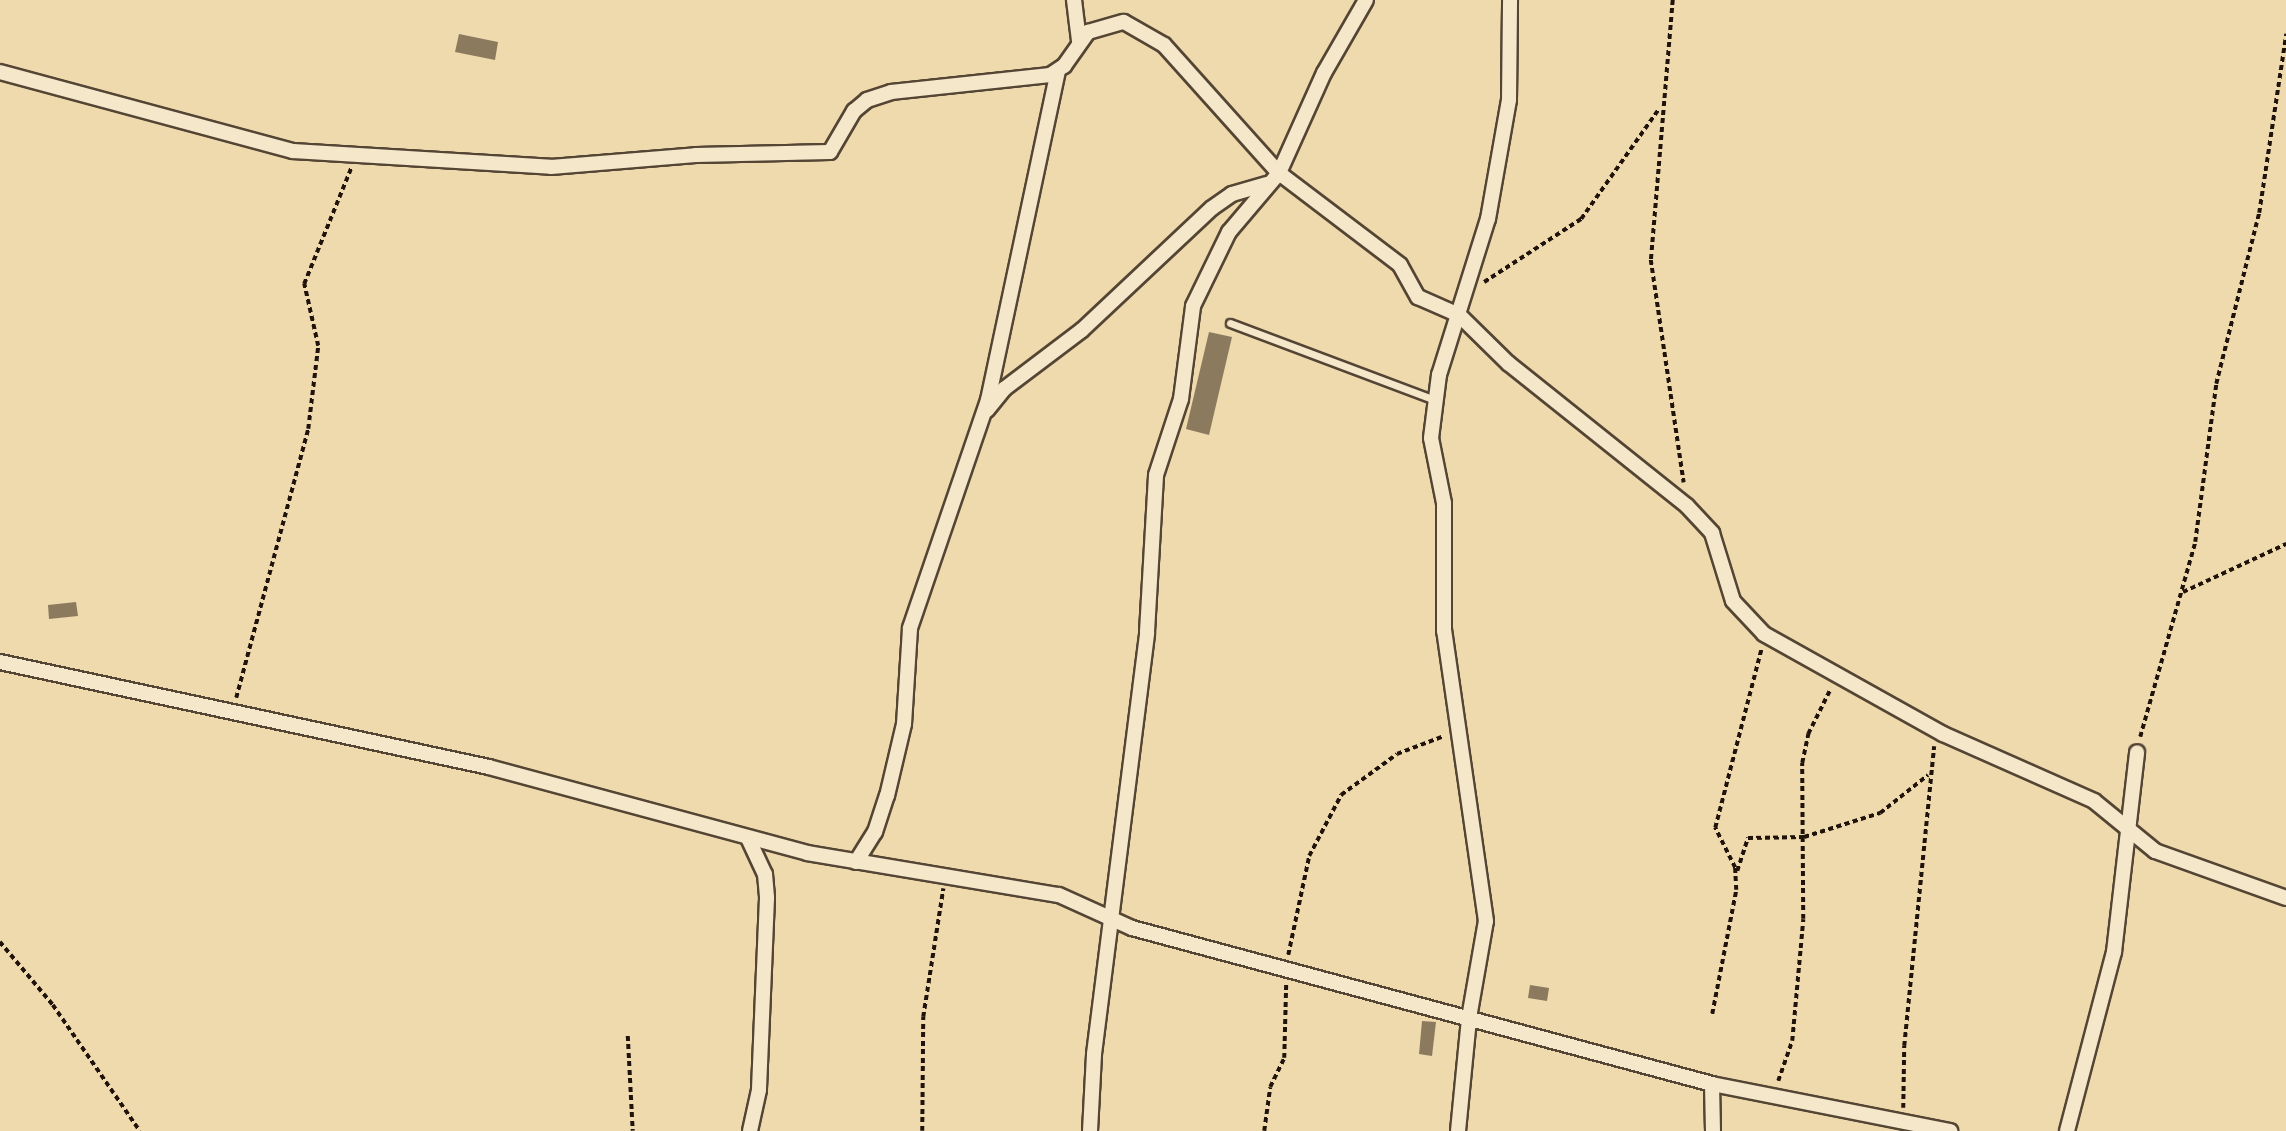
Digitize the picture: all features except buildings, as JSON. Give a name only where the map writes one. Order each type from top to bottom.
[{"type":"street","points":[[1073,0],[1079,41]]},
{"type":"street","points":[[1090,1131],[1111,921],[1147,632],[1156,475],[1181,398],[1196,298],[1228,232],[1274,178],[1324,73],[1366,0]]},
{"type":"street","points":[[1458,1131],[1469,1018],[1486,921],[1444,631],[1444,503],[1431,438],[1435,400],[1488,219],[1509,100],[1510,0]]},
{"type":"street","points":[[856,862],[875,832],[887,796],[904,724],[910,628],[981,420],[1058,72],[1079,41],[1098,26],[1124,22],[1164,45],[1274,178],[1400,265],[1418,297],[1460,315],[1508,363],[1687,506],[1712,533],[1733,601],[1764,634],[1995,760],[2049,777],[2094,801],[2155,851],[2286,898]]},
{"type":"street","points":[[0,72],[210,133],[293,151],[551,167],[696,155],[825,153],[867,100],[1058,72]]},
{"type":"street","points":[[981,420],[1004,389],[1083,330],[1212,208],[1232,194],[1274,178]]},
{"type":"street","points":[[0,662],[489,767],[748,838],[856,862],[946,873],[1059,895],[1111,921],[1712,1084],[1774,1094],[1950,1131]]},
{"type":"street","points":[[2067,1131],[2114,952],[2126,829],[2137,752]]},
{"type":"street","points":[[748,838],[765,874],[767,898],[759,1090],[750,1131]]},
{"type":"street","points":[[1712,1084],[1713,1131]]},
{"type":"lane","points":[[1230,323],[1435,400]]},
{"type":"path","points":[[1673,0],[1661,107],[1651,260],[1687,506]]},
{"type":"path","points":[[2137,752],[2183,592],[2203,496],[2216,384],[2259,213],[2286,34]]},
{"type":"path","points":[[1466,293],[1581,219],[1661,107]]},
{"type":"path","points":[[232,712],[308,429],[318,346],[304,284],[356,156]]},
{"type":"path","points":[[2183,592],[2286,544]]},
{"type":"path","points":[[1737,872],[1716,828],[1764,634]]},
{"type":"path","points":[[1774,1094],[1792,1041],[1806,881],[1802,763],[1808,734],[1838,674]]},
{"type":"path","points":[[1264,1131],[1270,1087],[1284,1058],[1286,967],[1309,856],[1340,795],[1397,754],[1459,730]]},
{"type":"path","points":[[1905,1120],[1904,1046],[1929,774],[1937,730]]},
{"type":"path","points":[[1712,1014],[1737,872],[1748,838],[1804,837],[1880,813],[1929,774]]},
{"type":"path","points":[[922,1131],[923,1017],[946,873]]},
{"type":"path","points":[[0,942],[53,1005],[140,1131]]},
{"type":"path","points":[[628,1036],[633,1131]]}]
